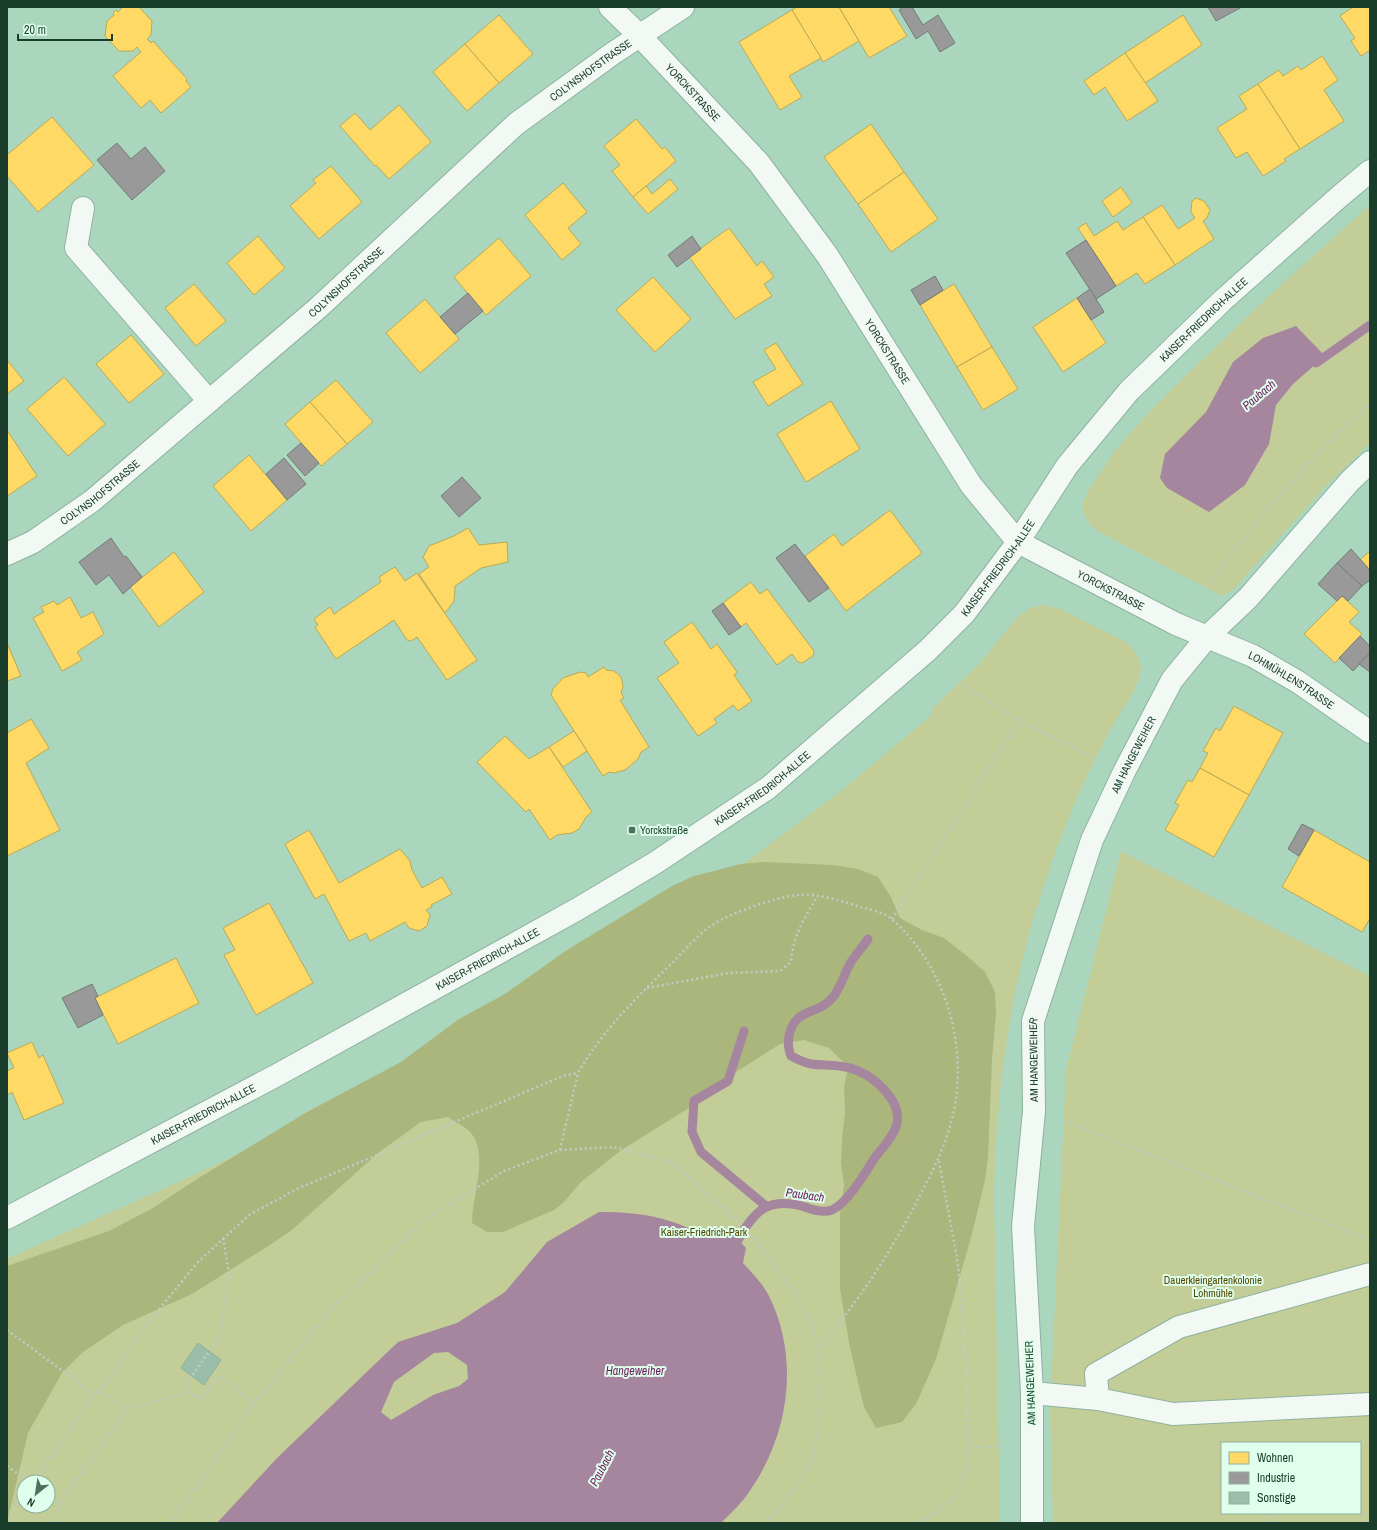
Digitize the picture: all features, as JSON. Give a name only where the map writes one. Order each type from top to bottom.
[{"type":"street","name":"YORCKSTRASSE","points":[[610,7],[639,35],[759,163],[831,261],[971,485],[1018,542],[1176,624],[1208,636]]},
{"type":"street","name":"COLYNSHOFSTRASSE","points":[[7,554],[33,542],[92,501],[318,308],[516,124],[639,35],[683,7]]},
{"type":"street","name":"KAISER-FRIEDRICH-ALLEE","points":[[7,1218],[279,1074],[576,910],[655,863],[768,788],[928,650],[964,614],[1018,542],[1068,466],[1129,391],[1223,300],[1370,171]]},
{"type":"street","points":[[83,208],[76,248],[209,401]]},
{"type":"street","points":[[1208,636],[1248,598],[1350,481],[1370,462]]},
{"type":"street","name":"LOHMÜHLENSTRASSE","points":[[1208,636],[1266,663],[1298,682],[1370,732]]},
{"type":"street","name":"AM HANGEWEIHER","points":[[1032,1523],[1032,1393],[1023,1226],[1034,1111],[1033,1021],[1092,840],[1124,772],[1172,680],[1208,636]]},
{"type":"street","points":[[1098,1399],[1096,1374],[1178,1327],[1370,1274]]},
{"type":"street","points":[[1032,1393],[1098,1399],[1174,1414],[1370,1404]]},
{"type":"path","points":[[1176,624],[1200,591],[1274,502],[1325,446],[1370,404]]},
{"type":"path","points":[[928,650],[958,682],[983,700],[1019,720],[1104,762]]},
{"type":"path","points":[[892,919],[1019,720]]},
{"type":"path","points":[[560,1150],[578,1073],[613,1023],[714,924],[756,906],[797,895],[817,897],[867,909],[892,919],[926,958],[941,985],[954,1029],[958,1072],[954,1106],[939,1161],[880,1265],[820,1350]]},
{"type":"path","points":[[647,988],[728,973],[780,971],[791,962],[793,944],[797,933],[817,897]]},
{"type":"path","points":[[36,1474],[94,1394],[99,1392],[153,1317],[197,1263],[249,1215],[299,1188],[563,1076],[578,1073]]},
{"type":"path","points":[[1034,1111],[1370,1240]]},
{"type":"path","points":[[170,1523],[254,1403],[330,1312],[423,1220],[504,1170],[560,1150],[614,1147],[670,1162],[724,1209],[762,1249],[796,1295],[811,1322],[820,1350],[820,1407],[817,1436],[810,1463],[799,1482],[766,1523]]},
{"type":"path","points":[[916,1523],[932,1517],[954,1498],[964,1478],[968,1447],[966,1363],[958,1264],[939,1161]]},
{"type":"path","points":[[188,1393],[187,1383],[219,1337],[230,1279],[223,1238]]},
{"type":"path","points":[[7,1330],[94,1394]]},
{"type":"path","points":[[58,1523],[59,1505],[126,1409],[188,1393],[202,1398],[218,1376],[254,1403]]},
{"type":"path","points":[[99,1392],[126,1409]]},
{"type":"path","points":[[968,1447],[1032,1446]]},
{"type":"path","points":[[7,1466],[18,1474]]},
{"type":"path","points":[[7,1517],[16,1504]]},
{"type":"green space","points":[[1370,205],[1370,443],[1323,489],[1233,590],[1222,596],[1096,530],[1086,519],[1082,506],[1088,491],[1115,451],[1147,414],[1176,385],[1271,294]]},
{"type":"green space","name":"Kaiser-Friedrich-Park","points":[[1046,605],[1061,609],[1126,642],[1138,658],[1141,670],[1137,684],[1108,734],[1086,778],[1055,853],[1025,949],[1014,996],[1000,1094],[994,1196],[1000,1523],[7,1523],[7,1259],[218,1164],[325,1110],[738,868],[836,795],[933,714],[931,710],[980,663],[1018,616],[1031,608]]},
{"type":"green space","name":"Dauerkleingartenkolonie Lohmühle","points":[[1121,851],[1370,976],[1370,1523],[1053,1523],[1050,1409],[1066,1070]]},
{"type":"green space","points":[[765,862],[833,865],[858,869],[878,877],[891,897],[900,918],[922,930],[944,938],[985,972],[995,992],[996,1014],[992,1060],[988,1157],[985,1180],[972,1234],[936,1359],[916,1404],[902,1422],[876,1428],[864,1407],[850,1348],[840,1289],[840,1214],[844,1185],[841,1163],[845,1112],[844,1087],[848,1067],[829,1048],[804,1040],[780,1044],[736,1072],[700,1101],[620,1151],[581,1182],[563,1203],[554,1210],[503,1232],[487,1232],[472,1223],[478,1176],[479,1153],[476,1142],[471,1133],[466,1128],[448,1117],[421,1122],[378,1153],[293,1229],[273,1243],[192,1294],[123,1325],[83,1352],[62,1373],[28,1433],[18,1474],[16,1474],[16,1484],[7,1523],[7,1266],[109,1231],[153,1208],[197,1179],[307,1112],[401,1062],[459,1019],[505,994],[567,950],[672,886],[694,876],[741,864]]},
{"type":"water","points":[[1296,326],[1325,356],[1293,384],[1276,405],[1269,444],[1245,485],[1209,512],[1167,488],[1160,478],[1165,454],[1206,412],[1233,362],[1263,338]]},
{"type":"water","name":"Hangeweiher","points":[[599,1212],[616,1212],[644,1215],[669,1221],[711,1238],[731,1232],[746,1248],[743,1263],[767,1292],[779,1320],[785,1345],[787,1370],[786,1395],[782,1420],[764,1467],[751,1489],[737,1507],[721,1523],[217,1523],[277,1458],[398,1342],[457,1323],[505,1292],[547,1242]],"holes":[[[448,1352],[467,1365],[468,1379],[459,1386],[433,1395],[391,1420],[381,1412],[394,1382],[434,1353]]]},
{"type":"building: Wohnen","points":[[123,7],[139,7],[152,21],[151,35],[147,39],[151,43],[153,41],[187,79],[186,81],[191,87],[161,113],[150,100],[141,108],[113,76],[141,52],[137,47],[133,51],[119,51],[105,36],[107,21],[114,15],[113,13],[116,10],[118,12]]},
{"type":"building: Wohnen","points":[[797,7],[839,7],[859,41],[823,62],[792,10]]},
{"type":"building: Wohnen","points":[[839,7],[889,7],[907,36],[869,58]]},
{"type":"building: Wohnen","points":[[1353,7],[1370,7],[1370,50],[1361,56],[1351,41],[1355,38],[1340,16]]},
{"type":"building: Wohnen","points":[[792,10],[821,58],[789,76],[802,97],[780,110],[739,42]]},
{"type":"building: Wohnen","points":[[499,15],[533,54],[499,83],[465,44]]},
{"type":"building: Wohnen","points":[[1183,15],[1202,45],[1145,83],[1125,53]]},
{"type":"building: Wohnen","points":[[465,44],[499,83],[467,111],[433,72]]},
{"type":"building: Wohnen","points":[[1125,53],[1158,101],[1127,121],[1105,87],[1094,95],[1084,81]]},
{"type":"building: Wohnen","points":[[1322,56],[1338,80],[1324,90],[1344,121],[1300,149],[1258,84],[1279,70],[1283,76],[1298,66],[1301,70]]},
{"type":"building: Wohnen","points":[[1258,84],[1300,149],[1284,159],[1286,161],[1263,176],[1247,152],[1236,158],[1217,128],[1247,109],[1239,96]]},
{"type":"building: Wohnen","points":[[399,105],[431,142],[389,179],[376,165],[375,166],[340,126],[355,113],[370,130]]},
{"type":"building: Wohnen","points":[[52,117],[94,165],[38,212],[7,176],[7,155]]},
{"type":"building: Wohnen","points":[[636,119],[662,149],[665,147],[676,161],[633,197],[612,171],[620,165],[604,146]]},
{"type":"building: Wohnen","points":[[871,124],[904,172],[858,204],[824,157]]},
{"type":"building: Wohnen","points":[[331,166],[362,202],[319,239],[290,206],[316,183],[313,180]]},
{"type":"building: Wohnen","points":[[904,172],[938,219],[891,252],[858,204]]},
{"type":"building: Wohnen","points":[[670,179],[678,189],[648,214],[633,197],[646,186],[652,194]]},
{"type":"building: Wohnen","points":[[563,183],[587,212],[568,228],[581,244],[562,260],[525,215]]},
{"type":"building: Wohnen","points":[[1121,187],[1132,203],[1113,217],[1102,201]]},
{"type":"building: Wohnen","points":[[1196,198],[1204,201],[1210,210],[1207,218],[1203,221],[1214,239],[1175,265],[1143,217],[1162,205],[1178,229],[1195,218],[1191,212],[1192,201]]},
{"type":"building: Wohnen","points":[[1143,217],[1175,265],[1145,284],[1137,273],[1116,286],[1078,228],[1086,223],[1094,236],[1117,221],[1123,230]]},
{"type":"building: Wohnen","points":[[729,228],[757,266],[762,261],[774,277],[764,284],[772,296],[735,319],[689,257]]},
{"type":"building: Wohnen","points":[[258,236],[285,268],[254,295],[227,263]]},
{"type":"building: Wohnen","points":[[499,238],[531,276],[486,315],[454,277]]},
{"type":"building: Wohnen","points":[[653,277],[691,319],[655,352],[616,310]]},
{"type":"building: Wohnen","points":[[194,284],[226,321],[196,346],[165,308]]},
{"type":"building: Wohnen","points":[[954,284],[992,347],[957,367],[920,305]]},
{"type":"building: Wohnen","points":[[1077,298],[1106,343],[1063,372],[1033,327]]},
{"type":"building: Wohnen","points":[[425,299],[459,339],[420,373],[386,333]]},
{"type":"building: Wohnen","points":[[131,335],[164,374],[129,403],[96,364]]},
{"type":"building: Wohnen","points":[[776,343],[803,384],[768,406],[753,382],[776,369],[764,350]]},
{"type":"building: Wohnen","points":[[992,347],[1018,389],[983,410],[957,367]]},
{"type":"building: Wohnen","points":[[7,360],[24,381],[7,394]]},
{"type":"building: Wohnen","points":[[64,377],[105,424],[68,456],[27,409]]},
{"type":"building: Wohnen","points":[[336,380],[373,422],[347,444],[310,402]]},
{"type":"building: Wohnen","points":[[831,401],[860,449],[806,482],[777,434]]},
{"type":"building: Wohnen","points":[[310,402],[347,444],[321,466],[285,424]]},
{"type":"building: Wohnen","points":[[7,430],[37,476],[7,496]]},
{"type":"building: Wohnen","points":[[249,455],[287,500],[251,531],[213,486]]},
{"type":"building: Wohnen","points":[[890,510],[922,553],[846,611],[805,556],[834,534],[842,546]]},
{"type":"building: Wohnen","points":[[468,528],[479,545],[507,542],[508,562],[481,568],[455,586],[454,601],[445,613],[419,574],[429,567],[423,557],[429,546],[454,536]]},
{"type":"building: Wohnen","points":[[1370,551],[1370,570],[1360,560]]},
{"type":"building: Wohnen","points":[[174,552],[204,592],[159,627],[130,587]]},
{"type":"building: Wohnen","points":[[395,567],[405,581],[417,573],[477,660],[447,680],[417,637],[411,641],[407,640],[394,620],[336,659],[315,627],[318,625],[314,619],[330,607],[334,614],[381,582],[379,577]]},
{"type":"building: Wohnen","points":[[751,582],[760,594],[767,589],[814,651],[813,656],[802,663],[798,662],[792,654],[777,665],[746,623],[741,627],[723,603]]},
{"type":"building: Wohnen","points":[[1342,596],[1359,612],[1349,622],[1362,634],[1335,663],[1304,634]]},
{"type":"building: Wohnen","points":[[70,597],[81,618],[93,612],[104,634],[77,652],[82,660],[62,671],[33,618],[44,612],[41,607],[54,601],[57,605]]},
{"type":"building: Wohnen","points":[[692,622],[711,649],[717,644],[737,672],[734,675],[752,701],[738,711],[733,705],[714,719],[717,723],[698,736],[657,678],[679,663],[664,642]]},
{"type":"building: Wohnen","points":[[7,643],[21,676],[7,681]]},
{"type":"building: Wohnen","points":[[604,667],[606,670],[614,671],[621,677],[623,686],[621,693],[624,698],[620,700],[649,747],[641,752],[638,759],[625,770],[614,773],[609,772],[603,776],[551,695],[553,689],[563,678],[580,672],[586,673],[588,677]]},
{"type":"building: Wohnen","points":[[1234,706],[1283,733],[1249,795],[1200,768],[1208,753],[1203,751],[1216,728],[1220,731]]},
{"type":"building: Wohnen","points":[[31,719],[49,748],[26,763],[60,830],[7,856],[7,733]]},
{"type":"building: Wohnen","points":[[574,731],[587,751],[563,767],[549,747]]},
{"type":"building: Wohnen","points":[[505,736],[529,759],[549,747],[592,812],[586,817],[579,829],[572,833],[557,835],[550,840],[529,809],[526,812],[477,762]]},
{"type":"building: Wohnen","points":[[1200,768],[1249,795],[1214,857],[1165,830],[1179,805],[1175,803],[1188,780],[1192,782]]},
{"type":"building: Wohnen","points":[[309,830],[339,883],[400,849],[410,861],[412,870],[422,888],[442,877],[452,894],[431,905],[432,907],[426,910],[430,915],[427,926],[419,931],[409,928],[405,922],[370,941],[366,933],[349,941],[324,894],[315,899],[285,844]]},
{"type":"building: Wohnen","points":[[1314,830],[1370,862],[1370,918],[1362,932],[1282,887]]},
{"type":"building: Wohnen","points":[[269,903],[313,983],[256,1015],[224,955],[235,950],[223,928]]},
{"type":"building: Wohnen","points":[[176,958],[199,1003],[118,1044],[95,998]]},
{"type":"building: Wohnen","points":[[32,1042],[39,1058],[43,1055],[64,1103],[24,1120],[12,1092],[7,1095],[7,1071],[14,1068],[7,1053]]},
{"type":"building: Industrie","points":[[903,7],[912,7],[923,25],[938,15],[955,43],[940,52],[928,31],[916,39],[899,10]]},
{"type":"building: Industrie","points":[[1208,7],[1242,7],[1216,21]]},
{"type":"building: Industrie","points":[[117,143],[131,159],[145,147],[165,171],[132,200],[97,160]]},
{"type":"building: Industrie","points":[[692,236],[701,249],[677,267],[668,255]]},
{"type":"building: Industrie","points":[[1086,240],[1116,286],[1096,299],[1066,253]]},
{"type":"building: Industrie","points":[[935,276],[943,290],[920,305],[911,290]]},
{"type":"building: Industrie","points":[[1090,289],[1104,312],[1091,320],[1077,298]]},
{"type":"building: Industrie","points":[[468,293],[483,311],[455,334],[440,317]]},
{"type":"building: Industrie","points":[[301,443],[319,463],[305,476],[287,455]]},
{"type":"building: Industrie","points":[[284,458],[306,484],[287,500],[266,474]]},
{"type":"building: Industrie","points":[[462,477],[481,498],[459,517],[441,496]]},
{"type":"building: Industrie","points":[[111,538],[124,557],[126,556],[142,577],[123,594],[109,575],[96,585],[79,562]]},
{"type":"building: Industrie","points":[[795,544],[829,588],[809,602],[776,558]]},
{"type":"building: Industrie","points":[[1351,549],[1370,570],[1370,580],[1362,586],[1337,563]]},
{"type":"building: Industrie","points":[[1337,563],[1362,586],[1348,601],[1342,596],[1337,601],[1318,584]]},
{"type":"building: Industrie","points":[[723,603],[741,627],[729,635],[712,611]]},
{"type":"building: Industrie","points":[[1360,636],[1370,646],[1370,653],[1353,671],[1339,658]]},
{"type":"building: Industrie","points":[[1370,653],[1370,672],[1359,664]]},
{"type":"building: Industrie","points":[[1302,824],[1314,830],[1299,856],[1288,849]]},
{"type":"building: Industrie","points":[[92,984],[98,996],[95,998],[103,1015],[78,1028],[62,998]]},
{"type":"building: Sonstige","points":[[198,1343],[221,1360],[204,1385],[181,1368]]},
{"type":"waterway","name":"Paubach","points":[[1316,363],[1370,325]]},
{"type":"waterway","name":"Paubach","points":[[732,1251],[752,1219],[768,1206],[790,1204],[822,1211],[832,1210],[838,1206],[856,1186],[896,1127],[897,1115],[891,1098],[871,1078],[850,1068],[803,1062],[791,1056],[788,1044],[792,1026],[796,1020],[802,1015],[821,1007],[833,997],[839,988],[851,962],[868,939]]},
{"type":"waterway","points":[[744,1031],[728,1081],[694,1101],[692,1132],[701,1152],[766,1206]]},
{"type":"place","name":"Yorckstraße","points":[[632,830]]}]
